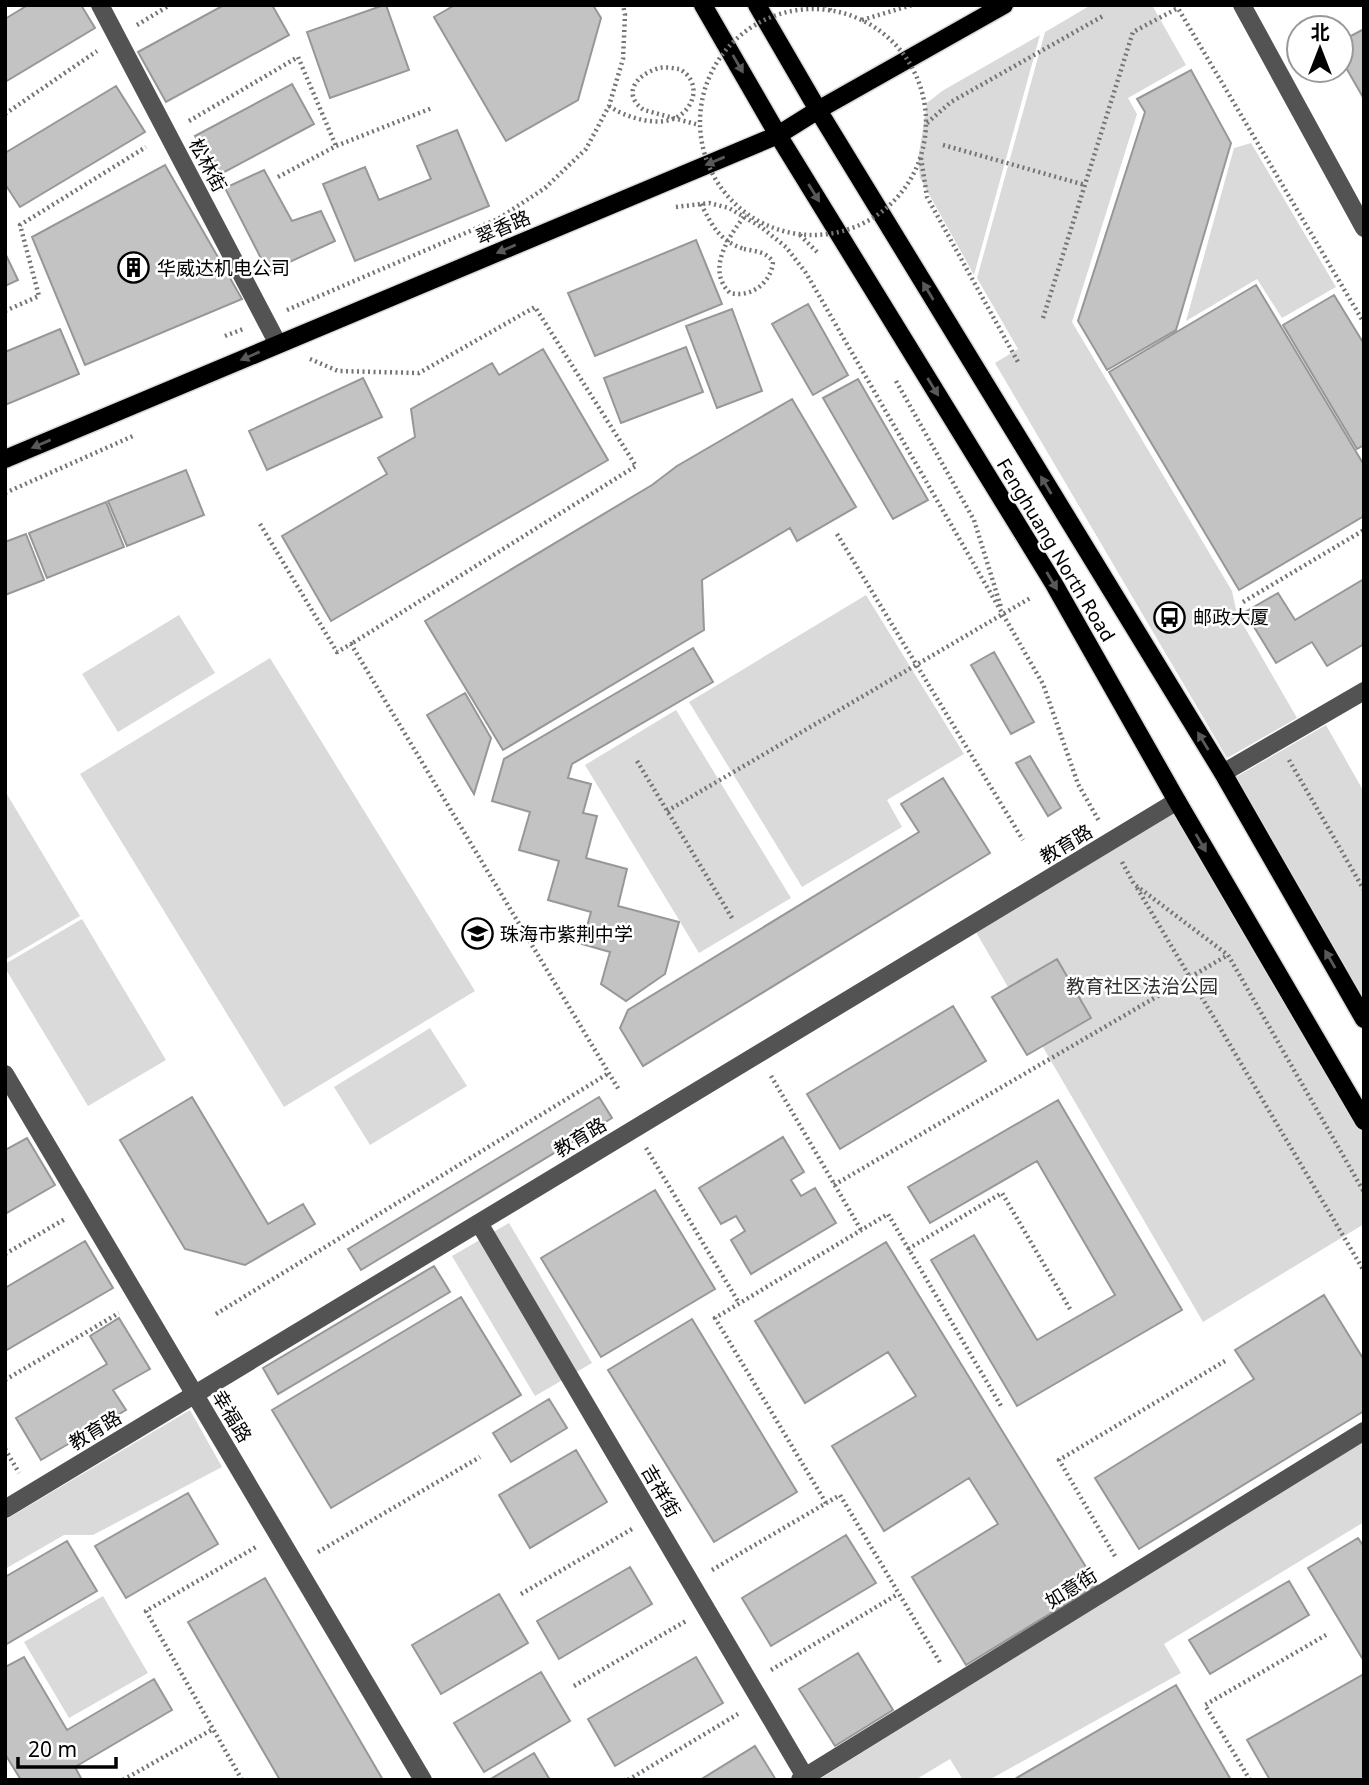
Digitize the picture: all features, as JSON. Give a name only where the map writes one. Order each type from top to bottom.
[{"type":"main road","name":"Fenghuang North Road","points":[[704,5],[778,135],[1054,584],[1364,1121]]},
{"type":"main road","name":"Fenghuang North Road","points":[[757,5],[818,110],[1223,773],[1364,1019]]},
{"type":"main road","name":"翠香路","points":[[5,459],[778,135],[1004,5]]},
{"type":"street","name":"松林街","points":[[100,5],[278,344]]},
{"type":"street","points":[[1242,5],[1364,228]]},
{"type":"street","points":[[1223,773],[1364,691]]},
{"type":"street","name":"教育路","points":[[5,1509],[1177,801]]},
{"type":"street","name":"幸福路","points":[[5,1074],[423,1780]]},
{"type":"street","name":"吉祥街","points":[[479,1223],[804,1779]]},
{"type":"street","name":"如意街","points":[[804,1779],[1364,1431]]},
{"type":"path","points":[[5,114],[117,37],[170,5]]},
{"type":"path","points":[[215,340],[498,219],[545,188],[586,149],[609,106],[623,59],[623,5]]},
{"type":"path","points":[[827,5],[831,11]]},
{"type":"path","points":[[862,20],[912,5]]},
{"type":"path","points":[[1043,318],[1133,32],[1177,6],[1364,323]]},
{"type":"path","points":[[798,10],[831,11],[862,20],[888,38],[909,62],[923,91],[927,123],[921,158],[903,192],[874,218],[839,233],[800,235],[772,228],[746,214],[722,190],[705,159],[699,125],[703,92],[717,62],[738,37],[766,19],[798,10]]},
{"type":"path","points":[[927,123],[951,102],[1103,16]]},
{"type":"path","points":[[609,106],[631,118],[657,121],[668,120],[677,117],[685,110],[694,90],[693,80],[688,73],[680,69],[665,67],[641,76],[633,86],[637,105],[644,110],[699,125]]},
{"type":"path","points":[[278,177],[336,146],[432,108]]},
{"type":"path","points":[[943,145],[1085,185]]},
{"type":"path","points":[[921,158],[927,197],[1018,362]]},
{"type":"path","points":[[664,210],[709,203],[729,208],[761,227],[786,247],[806,273],[1042,684],[1078,784],[1110,842],[1364,1271]]},
{"type":"path","points":[[701,204],[722,238],[735,246],[765,254],[773,262],[771,275],[756,289],[737,295],[730,293],[721,281],[719,264],[722,252],[730,234],[746,214]]},
{"type":"path","points":[[5,311],[39,296],[20,225]]},
{"type":"path","points":[[260,524],[337,652],[636,466],[535,307],[419,373],[338,371],[308,358],[320,352]]},
{"type":"path","points":[[914,411],[974,520],[1003,615]]},
{"type":"path","points":[[5,493],[144,431]]},
{"type":"path","points":[[1243,602],[1364,530]]},
{"type":"path","points":[[837,534],[1023,840]]},
{"type":"path","points":[[667,811],[1054,584]]},
{"type":"path","points":[[351,644],[619,1090]]},
{"type":"path","points":[[1279,741],[1364,890]]},
{"type":"path","points":[[637,761],[732,918]]},
{"type":"path","points":[[1135,884],[1228,955],[1364,1192]]},
{"type":"path","points":[[834,1185],[1228,955]]},
{"type":"path","points":[[758,1055],[861,1230]]},
{"type":"path","points":[[216,1314],[609,1073]]},
{"type":"path","points":[[635,1129],[739,1303]]},
{"type":"path","points":[[908,1249],[1002,1193],[1070,1309]]},
{"type":"path","points":[[5,1254],[84,1208]]},
{"type":"path","points":[[826,1503],[715,1318],[888,1214],[1001,1406]]},
{"type":"path","points":[[5,1380],[139,1301]]},
{"type":"path","points":[[1127,1577],[1059,1460],[1225,1361]]},
{"type":"path","points":[[296,1565],[480,1457]]},
{"type":"path","points":[[691,1583],[840,1495],[953,1685]]},
{"type":"path","points":[[521,1594],[652,1517]]},
{"type":"path","points":[[242,1780],[146,1611],[278,1535]]},
{"type":"path","points":[[749,1683],[898,1594]]},
{"type":"path","points":[[575,1686],[706,1609]]},
{"type":"path","points":[[1250,1780],[1205,1705],[1326,1634]]},
{"type":"path","points":[[628,1780],[760,1701]]},
{"type":"path","points":[[123,1780],[213,1729]]},
{"type":"green space","points":[[1091,5],[1152,5],[1186,65],[1128,98],[1137,114],[1072,322],[1232,591],[1237,614],[1297,718],[1227,758],[995,363],[1018,349],[977,278],[1045,32]]},
{"type":"green space","points":[[1040,35],[974,275],[920,178],[918,159],[927,103],[942,91]]},
{"type":"green space","points":[[1251,143],[1336,287],[1282,318],[1257,279],[1186,321],[1234,148]]},
{"type":"green space","points":[[866,595],[964,754],[887,800],[902,827],[802,887],[689,702]]},
{"type":"green space","points":[[179,615],[215,673],[118,732],[82,674]]},
{"type":"green space","points":[[270,658],[475,991],[284,1107],[80,774]]},
{"type":"green space","points":[[676,710],[791,898],[699,953],[585,765]]},
{"type":"green space","points":[[1326,725],[1364,792],[1364,1001],[1236,777]]},
{"type":"green space","points":[[5,791],[80,916],[5,960]]},
{"type":"green space","name":"教育社区法治公园","points":[[1174,806],[1364,1136],[1364,1224],[1203,1322],[973,927]]},
{"type":"green space","points":[[82,919],[166,1060],[88,1106],[5,968],[5,964]]},
{"type":"green space","points":[[430,1028],[467,1086],[370,1145],[334,1087]]},
{"type":"green space","points":[[509,1223],[592,1363],[535,1396],[452,1256]]},
{"type":"green space","points":[[190,1410],[222,1467],[93,1535],[64,1535],[5,1569],[5,1520]]},
{"type":"green space","points":[[1364,1440],[1364,1522],[1164,1644],[1181,1673],[989,1780],[963,1780],[950,1759],[915,1780],[818,1780]]},
{"type":"green space","points":[[103,1596],[148,1673],[69,1718],[24,1642]]},
{"type":"building","points":[[28,5],[81,5],[95,28],[5,82],[5,19]]},
{"type":"building","points":[[224,5],[272,5],[289,35],[166,102],[138,52]]},
{"type":"building","points":[[384,5],[409,70],[330,98],[307,32]]},
{"type":"building","points":[[455,5],[593,5],[601,18],[578,100],[506,141],[434,17]]},
{"type":"building","points":[[1364,29],[1364,99],[1355,83],[1355,34]]},
{"type":"building","points":[[1191,70],[1231,143],[1176,330],[1107,370],[1078,321],[1145,112],[1137,99]]},
{"type":"building","points":[[292,84],[314,124],[217,176],[195,136]]},
{"type":"building","points":[[116,86],[145,132],[20,207],[5,184],[5,153]]},
{"type":"building","points":[[457,130],[489,206],[355,261],[323,184],[365,167],[379,200],[431,179],[417,146]]},
{"type":"building","name":"华威达机电公司","points":[[165,165],[242,299],[85,365],[32,237]]},
{"type":"building","points":[[264,170],[292,221],[321,211],[335,241],[268,272],[225,188]]},
{"type":"building","points":[[696,240],[722,304],[595,356],[568,293]]},
{"type":"building","points":[[5,253],[18,280],[5,286]]},
{"type":"building","points":[[1256,285],[1364,465],[1364,516],[1239,590],[1109,372]]},
{"type":"building","points":[[1334,295],[1364,344],[1364,445],[1357,449],[1283,325]]},
{"type":"building","points":[[808,304],[848,375],[813,395],[772,324]]},
{"type":"building","points":[[732,309],[762,391],[717,408],[686,326]]},
{"type":"building","points":[[60,329],[79,374],[5,405],[5,352]]},
{"type":"building","points":[[686,347],[703,392],[621,423],[604,378]]},
{"type":"building","points":[[543,349],[608,460],[331,621],[282,536],[387,474],[378,458],[415,437],[411,409],[492,363],[499,375]]},
{"type":"building","points":[[363,378],[382,417],[267,470],[249,431]]},
{"type":"building","points":[[858,379],[928,500],[893,519],[823,398]]},
{"type":"building","points":[[792,399],[856,507],[797,541],[790,528],[702,580],[704,630],[503,750],[425,621],[652,485],[677,466]]},
{"type":"building","points":[[186,470],[204,515],[127,546],[108,501]]},
{"type":"building","points":[[106,502],[124,547],[47,578],[29,533]]},
{"type":"building","points":[[26,534],[44,580],[5,595],[5,542]]},
{"type":"building","points":[[1364,579],[1364,644],[1327,666],[1312,642],[1276,663],[1245,612],[1278,593],[1295,620]]},
{"type":"building","points":[[693,648],[713,682],[572,764],[568,778],[591,784],[583,813],[597,816],[586,858],[627,869],[618,906],[679,922],[665,974],[626,1001],[601,984],[610,952],[582,944],[591,912],[548,900],[559,861],[519,850],[530,812],[492,801],[504,759]]},
{"type":"building","points":[[994,652],[1034,722],[1011,734],[971,665]]},
{"type":"building","points":[[465,693],[491,738],[474,794],[427,715]]},
{"type":"building","points":[[1030,756],[1061,808],[1048,816],[1016,763]]},
{"type":"building","points":[[943,778],[990,853],[643,1066],[620,1028],[628,1010],[919,832],[901,804]]},
{"type":"building","points":[[1057,959],[1091,1018],[1027,1055],[992,997]]},
{"type":"building","points":[[953,1006],[986,1061],[840,1149],[807,1094]]},
{"type":"building","points":[[192,1097],[268,1224],[303,1204],[315,1224],[245,1265],[185,1249],[120,1140]]},
{"type":"building","points":[[599,1097],[612,1118],[361,1270],[348,1249]]},
{"type":"building","points":[[1058,1100],[1182,1310],[1017,1406],[931,1260],[974,1235],[1037,1340],[1115,1295],[1037,1161],[930,1223],[908,1187]]},
{"type":"building","points":[[783,1137],[804,1172],[791,1180],[801,1196],[815,1188],[836,1223],[751,1274],[731,1240],[745,1231],[736,1216],[721,1224],[699,1188]]},
{"type":"building","points":[[27,1138],[55,1185],[5,1214],[5,1150]]},
{"type":"building","points":[[655,1190],[715,1289],[601,1357],[541,1258]]},
{"type":"building","points":[[85,1241],[113,1288],[5,1351],[5,1288]]},
{"type":"building","points":[[886,1242],[1097,1585],[966,1665],[912,1577],[998,1524],[969,1478],[884,1531],[832,1446],[916,1396],[888,1352],[805,1403],[755,1321]]},
{"type":"building","points":[[434,1266],[450,1292],[278,1394],[263,1368]]},
{"type":"building","points":[[1324,1295],[1364,1360],[1364,1411],[1139,1549],[1095,1478],[1254,1379],[1235,1350]]},
{"type":"building","points":[[461,1297],[521,1395],[331,1508],[272,1410]]},
{"type":"building","points":[[119,1318],[150,1369],[113,1390],[126,1410],[41,1460],[16,1418],[107,1364],[90,1336]]},
{"type":"building","points":[[692,1319],[797,1492],[714,1542],[608,1370]]},
{"type":"building","points":[[549,1399],[567,1428],[511,1462],[493,1433]]},
{"type":"building","points":[[576,1450],[607,1502],[530,1548],[499,1495]]},
{"type":"building","points":[[188,1493],[218,1544],[126,1598],[95,1546]]},
{"type":"building","points":[[846,1535],[876,1583],[771,1646],[742,1598]]},
{"type":"building","points":[[1358,1538],[1364,1547],[1362,1658],[1308,1568]]},
{"type":"building","points":[[67,1541],[97,1591],[5,1645],[5,1577]]},
{"type":"building","points":[[630,1567],[652,1604],[559,1659],[537,1621]]},
{"type":"building","points":[[265,1578],[383,1780],[280,1780],[188,1622]]},
{"type":"building","points":[[1289,1581],[1309,1615],[1210,1674],[1189,1640]]},
{"type":"building","points":[[499,1594],[528,1643],[441,1694],[412,1645]]},
{"type":"building","points":[[858,1653],[893,1710],[835,1746],[799,1689]]},
{"type":"building","points":[[24,1657],[67,1730],[154,1679],[172,1710],[75,1767],[82,1780],[21,1780],[5,1754],[5,1667]]},
{"type":"building","points":[[696,1657],[723,1703],[615,1766],[588,1719]]},
{"type":"building","points":[[541,1672],[570,1721],[484,1772],[454,1723]]},
{"type":"building","points":[[1364,1674],[1364,1780],[1270,1780],[1247,1740]]},
{"type":"building","points":[[1176,1685],[1231,1780],[1013,1780]]},
{"type":"building","points":[[755,1746],[776,1780],[700,1780]]},
{"type":"building","points":[[534,1753],[550,1780],[489,1780]]},
{"type":"place","name":"华威达机电公司","points":[[134,268]]},
{"type":"place","name":"邮政大厦","points":[[1170,617]]},
{"type":"place","name":"珠海市紫荆中学","points":[[477,934]]}]
